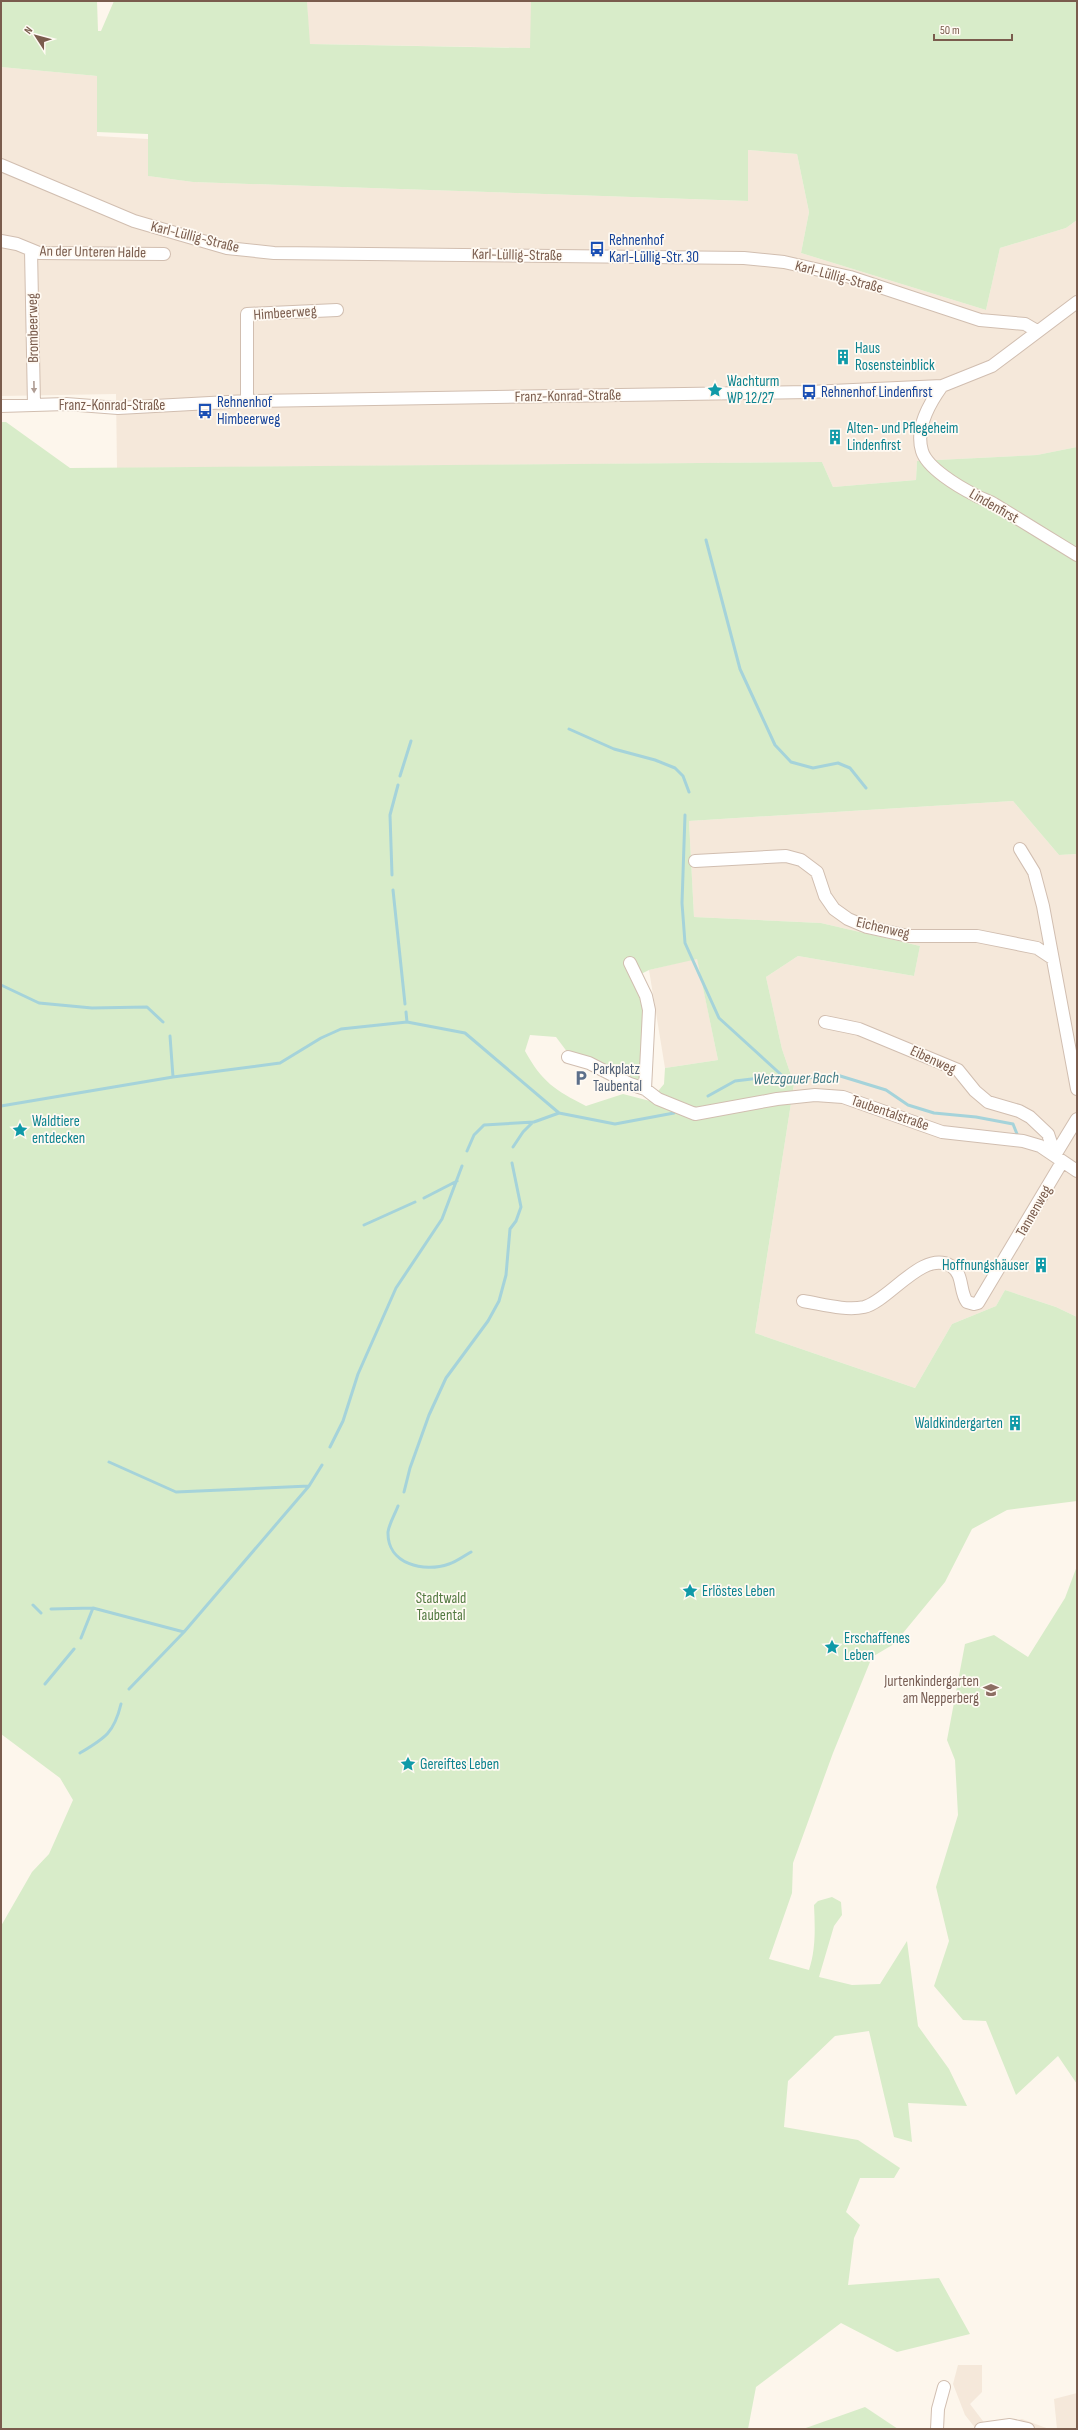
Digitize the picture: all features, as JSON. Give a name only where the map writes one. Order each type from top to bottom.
[{"type":"street","name":"Karl-Lüllig-Straße","points":[[1,165],[134,221],[228,248],[274,253],[744,258],[784,262],[850,277],[980,320],[1025,324],[1037,331]]},
{"type":"street","name":"An der Unteren Halde","points":[[1,241],[39,253],[164,254]]},
{"type":"street","name":"Brombeerweg","points":[[30,250],[34,405]]},
{"type":"street","name":"Franz-Konrad-Straße","points":[[1,406],[66,404],[118,408],[247,401],[801,392],[942,386],[992,366],[1077,302]]},
{"type":"street","name":"Himbeerweg","points":[[247,401],[247,314],[337,310]]},
{"type":"street","name":"Lindenfirst","points":[[942,386],[927,408],[922,428],[921,446],[928,463],[958,485],[976,496],[992,502],[1041,534],[1077,555]]},
{"type":"street","points":[[1020,849],[1034,872],[1043,906],[1077,1090]]},
{"type":"street","name":"Eichenweg","points":[[694,861],[786,856],[801,860],[816,872],[825,896],[834,908],[848,919],[860,924],[908,936],[977,936],[1037,948],[1052,958]]},
{"type":"street","points":[[568,1057],[589,1064],[630,1084],[645,1089],[649,1010],[646,996],[630,964]]},
{"type":"street","name":"Eibenweg","points":[[825,1022],[859,1028],[958,1070],[974,1090],[988,1102],[1019,1111],[1030,1117],[1048,1134],[1059,1159]]},
{"type":"street","name":"Taubentalstraße","points":[[645,1089],[658,1099],[695,1114],[777,1099],[829,1095],[853,1100],[942,1132],[1023,1141],[1059,1159],[1077,1171]]},
{"type":"street","points":[[1059,1159],[1077,1119]]},
{"type":"street","name":"Tannenweg","points":[[803,1301],[853,1308],[864,1307],[876,1302],[919,1268],[944,1264],[952,1267],[959,1275],[967,1302],[978,1303],[1059,1159]]},
{"type":"street","points":[[937,2429],[938,2408],[944,2387]]},
{"type":"street","points":[[981,2429],[1010,2425],[1028,2429]]},
{"type":"shaded area","points":[[307,1],[531,1],[531,48],[309,44]]},
{"type":"shaded area","points":[[1,67],[97,76],[97,136],[148,139],[148,176],[193,182],[747,201],[748,150],[797,154],[809,212],[801,253],[986,310],[1000,248],[1066,228],[1077,220],[1077,447],[1037,455],[917,461],[916,480],[833,487],[822,462],[117,468],[116,394],[1,396]]},
{"type":"shaded area","points":[[1013,801],[1059,855],[1077,854],[1077,1317],[1056,1307],[1005,1290],[996,1306],[952,1324],[915,1388],[755,1333],[794,1084],[782,1049],[766,977],[798,956],[914,976],[920,946],[821,923],[694,917],[689,821]]},
{"type":"shaded area","points":[[697,958],[718,1060],[665,1068],[649,970]]},
{"type":"shaded area","points":[[958,2365],[982,2365],[982,2392],[970,2404],[986,2425],[1022,2419],[1049,2429],[976,2429],[965,2415],[953,2384]]},
{"type":"shaded area","points":[[1077,2393],[1077,2429],[1057,2429],[1054,2399]]},
{"type":"green space","points":[[1,1],[97,1],[98,31],[101,31],[114,1],[307,1],[310,44],[530,48],[531,1],[1077,1],[1077,220],[1066,228],[1000,248],[986,310],[801,253],[809,212],[797,154],[748,150],[748,201],[193,182],[148,176],[148,134],[97,132],[97,76],[1,67]]},
{"type":"green space","name":"Stadtwald Taubental","points":[[1,422],[6,422],[70,468],[822,462],[833,487],[916,480],[917,461],[1037,455],[1077,447],[1077,854],[1059,855],[1013,801],[689,821],[694,917],[821,923],[920,946],[914,976],[798,956],[766,977],[782,1049],[794,1084],[755,1333],[915,1388],[952,1324],[996,1306],[1005,1290],[1056,1307],[1077,1317],[1077,1501],[1007,1510],[972,1529],[945,1582],[894,1644],[872,1657],[833,1753],[793,1863],[792,1893],[769,1959],[809,1970],[814,1946],[814,1905],[818,1901],[832,1897],[841,1902],[842,1915],[834,1926],[819,1977],[852,1985],[880,1984],[907,1941],[918,2026],[949,2069],[967,2106],[908,2103],[912,2142],[894,2137],[869,2031],[835,2036],[788,2081],[784,2127],[858,2140],[900,2168],[894,2178],[860,2178],[846,2212],[860,2225],[854,2238],[848,2285],[939,2278],[970,2334],[897,2352],[841,2323],[756,2387],[748,2429],[1,2429],[1,1926],[32,1872],[49,1854],[73,1800],[60,1778],[1,1734]],"holes":[[[697,959],[718,1060],[665,1068],[664,1084],[650,1101],[623,1094],[586,1106],[550,1084],[537,1070],[525,1051],[530,1035],[556,1037],[568,1053],[594,1059],[646,1085],[647,1010],[633,978],[649,970]]]},
{"type":"green space","points":[[1077,1566],[1077,2084],[1058,2056],[1016,2095],[986,2021],[963,2020],[934,1986],[949,1941],[936,1887],[958,1815],[955,1760],[947,1740],[965,1644],[994,1635],[1028,1657],[1065,1598]]},
{"type":"green space","points":[[865,2407],[898,2429],[803,2429]]},
{"type":"waterway","points":[[706,540],[740,669],[775,745],[791,762],[813,768],[838,763],[850,768],[866,788]]},
{"type":"waterway","points":[[569,729],[614,749],[655,760],[675,768],[683,776],[689,792]]},
{"type":"waterway","points":[[400,776],[411,741]]},
{"type":"waterway","points":[[392,875],[390,815],[398,785]]},
{"type":"waterway","points":[[685,815],[682,903],[685,943],[719,1018],[787,1080]]},
{"type":"waterway","points":[[393,890],[405,1004]]},
{"type":"waterway","points":[[1,985],[39,1003],[92,1008],[147,1007],[163,1022]]},
{"type":"waterway","points":[[406,1012],[407,1022]]},
{"type":"waterway","points":[[1,1106],[173,1077],[280,1063],[321,1038],[341,1029],[407,1022],[465,1033],[559,1113],[615,1124],[674,1113]]},
{"type":"waterway","points":[[170,1036],[173,1077]]},
{"type":"waterway","name":"Wetzgauer Bach","points":[[708,1096],[735,1081],[768,1077],[787,1080],[837,1075],[886,1090],[908,1105],[934,1113],[976,1117],[1013,1124],[1017,1134]]},
{"type":"waterway","points":[[467,1151],[474,1135],[484,1125],[534,1122],[559,1113]]},
{"type":"waterway","points":[[513,1147],[523,1132],[533,1122]]},
{"type":"waterway","points":[[404,1492],[410,1468],[429,1415],[446,1378],[488,1321],[499,1301],[506,1275],[510,1229],[516,1221],[521,1207],[512,1163]]},
{"type":"waterway","points":[[330,1447],[343,1421],[358,1374],[396,1288],[442,1219],[462,1166]]},
{"type":"waterway","points":[[424,1198],[457,1181]]},
{"type":"waterway","points":[[364,1225],[415,1202]]},
{"type":"waterway","points":[[109,1462],[176,1492],[309,1486]]},
{"type":"waterway","points":[[51,1609],[93,1608],[184,1632],[309,1486],[322,1465]]},
{"type":"waterway","points":[[398,1506],[388,1532],[389,1543],[400,1559],[418,1566],[439,1567],[454,1562],[471,1552]]},
{"type":"waterway","points":[[33,1605],[41,1613]]},
{"type":"waterway","points":[[81,1638],[93,1608]]},
{"type":"waterway","points":[[129,1689],[184,1632]]},
{"type":"waterway","points":[[45,1684],[74,1649]]},
{"type":"waterway","points":[[80,1753],[102,1739],[107,1734],[115,1722],[121,1704]]},
{"type":"place","name":"Rehnenhof Karl-Lüllig-Str. 30","points":[[597,249]]},
{"type":"place","name":"Haus Rosensteinblick","points":[[843,357]]},
{"type":"place","name":"Wachturm WP 12/27","points":[[715,390]]},
{"type":"place","name":"Rehnenhof Lindenfirst","points":[[809,392]]},
{"type":"place","name":"Rehnenhof Himbeerweg","points":[[205,411]]},
{"type":"place","name":"Alten- und Pflegeheim Lindenfirst","points":[[835,437]]},
{"type":"place","name":"Parkplatz Taubental","points":[[581,1078]]},
{"type":"place","name":"Waldtiere entdecken","points":[[20,1130]]},
{"type":"place","name":"Hoffnungshäuser","points":[[1041,1265]]},
{"type":"place","name":"Waldkindergarten","points":[[1015,1423]]},
{"type":"place","name":"Erlöstes Leben","points":[[690,1591]]},
{"type":"place","name":"Erschaffenes Leben","points":[[832,1647]]},
{"type":"place","name":"Jurtenkindergarten am Nepperberg","points":[[991,1690]]},
{"type":"place","name":"Gereiftes Leben","points":[[408,1764]]}]
